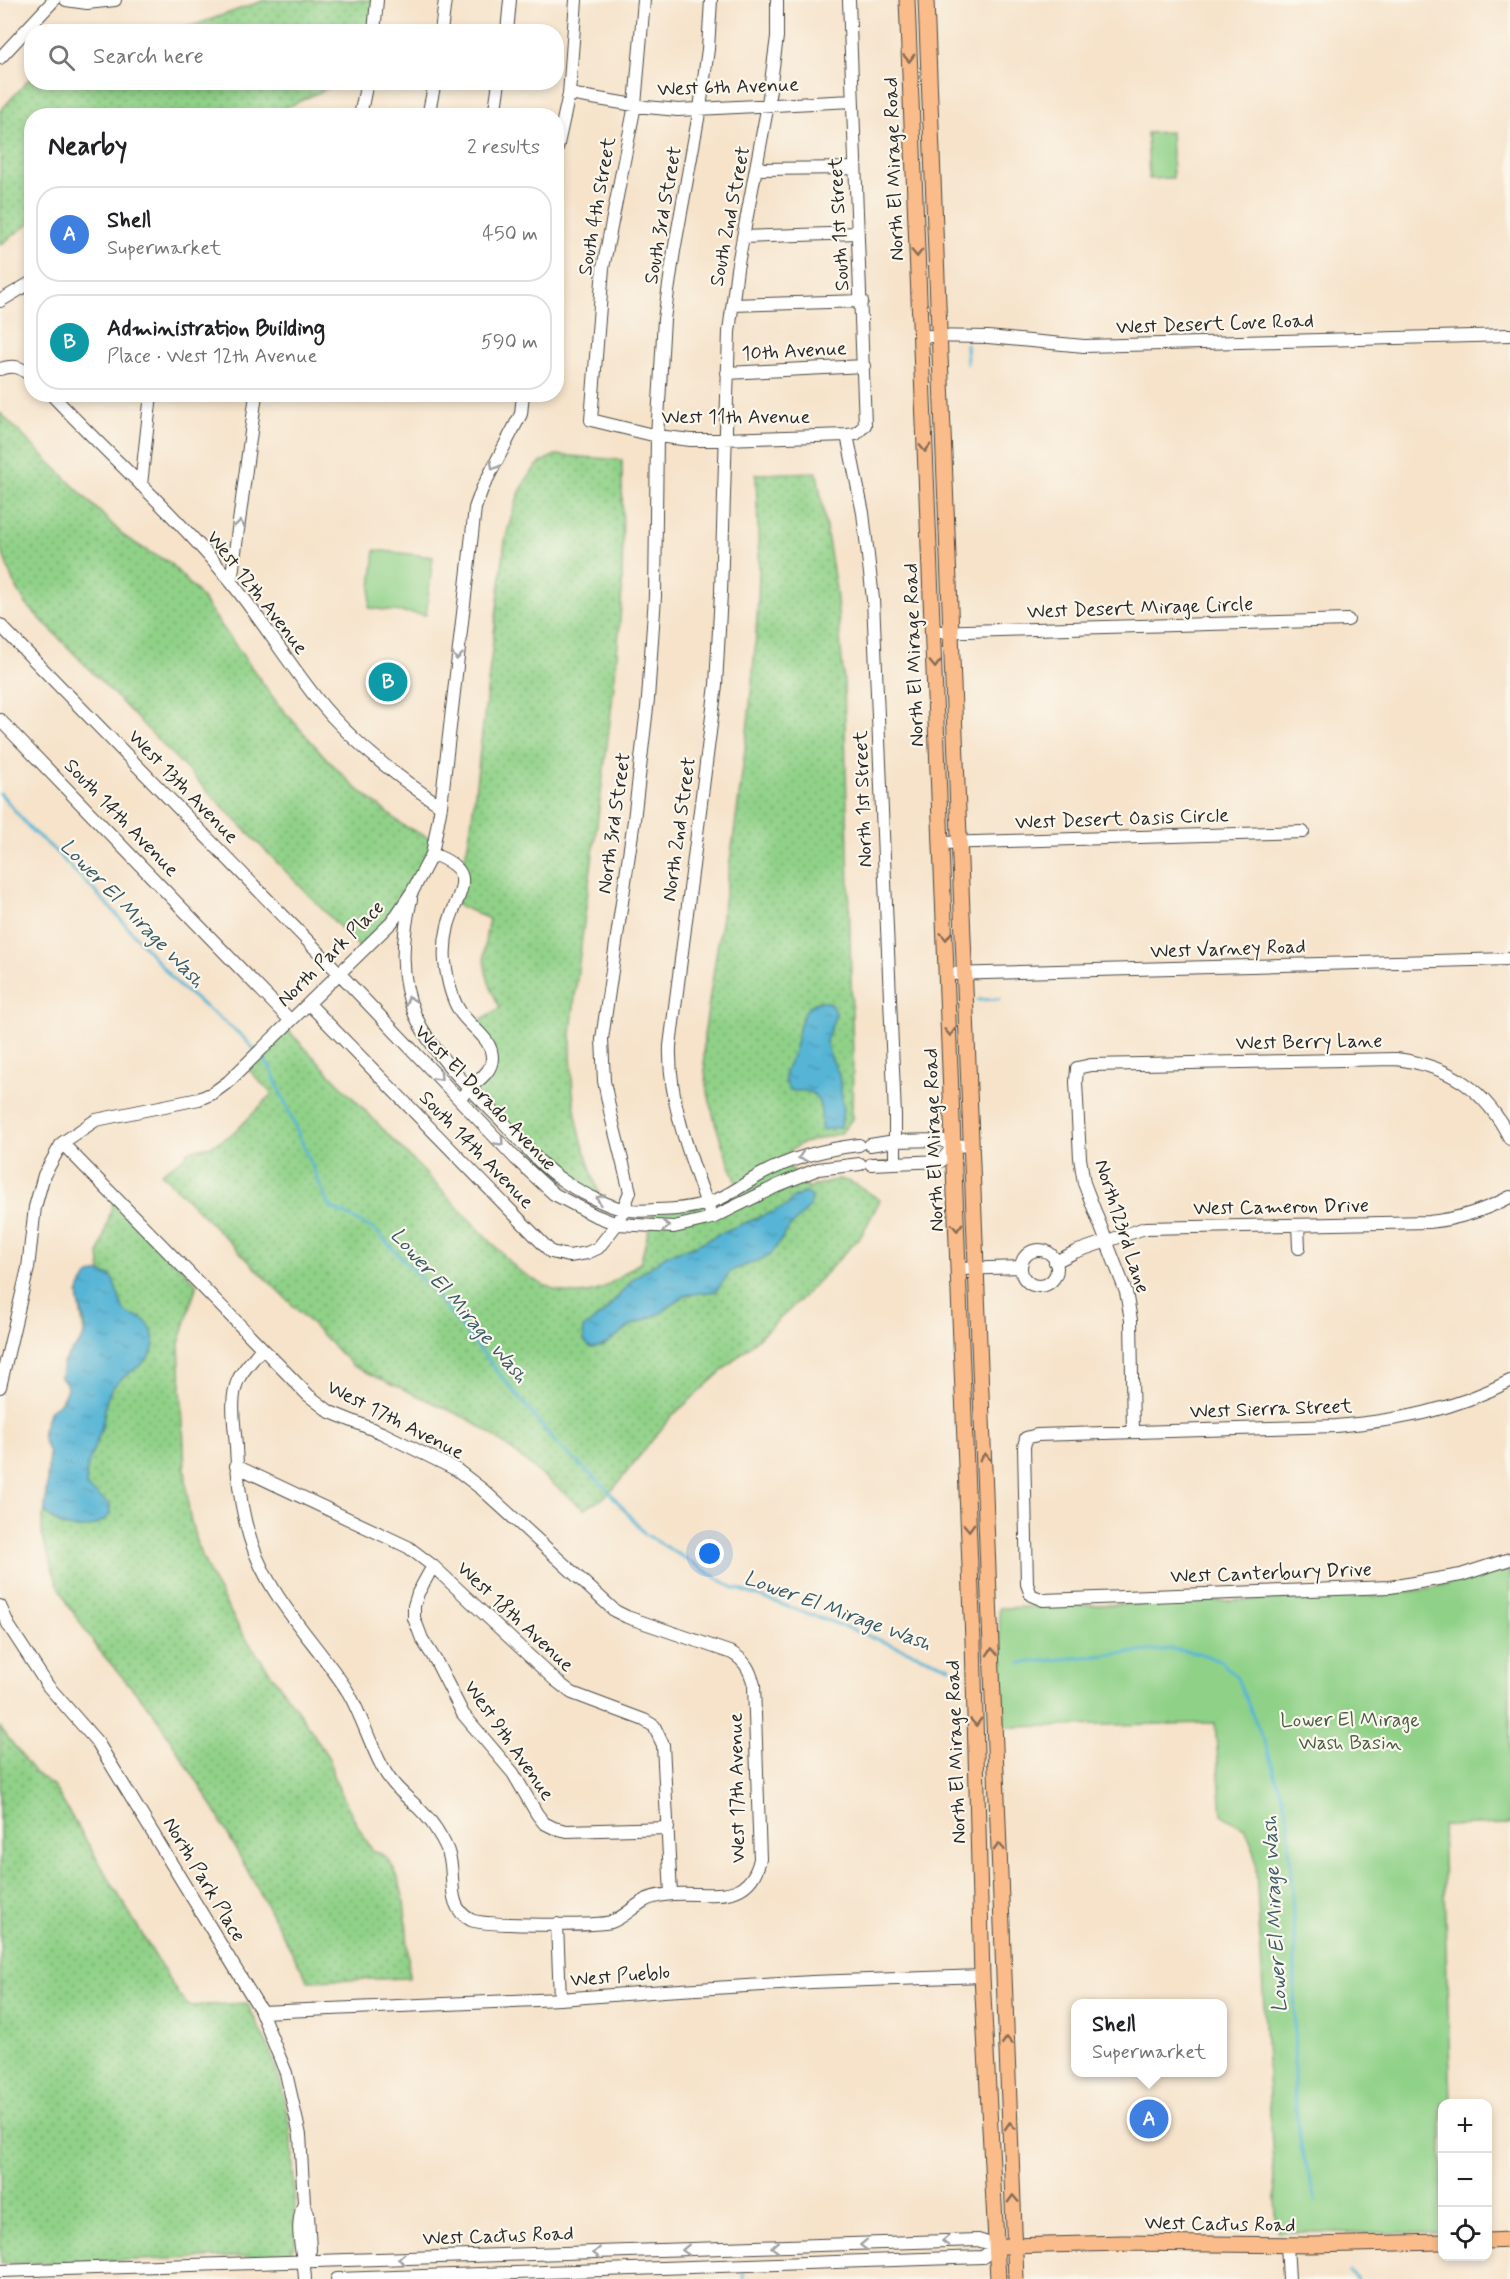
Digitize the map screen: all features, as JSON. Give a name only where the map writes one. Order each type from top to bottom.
[{"type":"main road","name":"North El Mirage Road","points":[[907,0],[974,1641],[982,1976],[998,2279]]},
{"type":"main road","name":"North El Mirage Road","points":[[927,0],[1016,2279]]},
{"type":"main road","points":[[1492,2241],[1510,2240]]},
{"type":"main road","name":"West Cactus Road","points":[[997,2246],[1123,2242],[1287,2245],[1438,2242]]},
{"type":"street","points":[[32,24],[54,0]]},
{"type":"street","points":[[66,0],[87,3],[115,0]]},
{"type":"street","points":[[375,24],[377,0]]},
{"type":"street","points":[[442,24],[445,0]]},
{"type":"street","points":[[508,24],[510,0]]},
{"type":"street","points":[[564,117],[569,94],[576,0]]},
{"type":"street","name":"South 4th Street","points":[[591,420],[603,268],[635,105],[644,0]]},
{"type":"street","name":"South 3rd Street","points":[[657,436],[664,319],[700,108],[708,49],[711,0]]},
{"type":"street","name":"South 2nd Street","points":[[725,439],[727,373],[733,305],[743,237],[768,104],[777,37],[777,0]]},
{"type":"street","name":"South 1st Street","points":[[847,435],[856,434],[865,425],[849,0]]},
{"type":"street","points":[[0,58],[24,32]]},
{"type":"street","points":[[362,108],[365,90]]},
{"type":"street","points":[[430,108],[433,90]]},
{"type":"street","points":[[495,108],[498,90]]},
{"type":"street","name":"West 6th Avenue","points":[[569,94],[678,110],[852,101]]},
{"type":"street","points":[[757,169],[855,168]]},
{"type":"street","points":[[743,237],[858,233]]},
{"type":"street","points":[[0,300],[24,286]]},
{"type":"street","points":[[733,305],[862,301]]},
{"type":"street","name":"West Desert Cove Road","points":[[921,336],[988,337],[1084,346],[1510,335]]},
{"type":"street","points":[[0,369],[12,365],[24,370]]},
{"type":"street","name":"10th Avenue","points":[[727,373],[864,366]]},
{"type":"street","name":"West 12th Avenue","points":[[59,402],[141,485],[231,582],[317,700],[338,723],[403,781],[441,806]]},
{"type":"street","points":[[141,485],[150,402]]},
{"type":"street","points":[[231,582],[255,402]]},
{"type":"street","name":"North Park Place","points":[[0,1387],[28,1268],[35,1207],[44,1175],[62,1143],[96,1120],[176,1105],[206,1096],[228,1082],[392,922],[412,892],[432,854],[441,806],[475,508],[482,489],[521,414],[523,402]]},
{"type":"street","name":"West 11th Avenue","points":[[591,420],[657,436],[691,440],[847,435]]},
{"type":"street","name":"North 1st Street","points":[[847,435],[863,513],[873,599],[895,1163]]},
{"type":"street","name":"North 3rd Street","points":[[623,1209],[630,1192],[606,1093],[602,1039],[648,699],[655,596],[657,436]]},
{"type":"street","name":"North 2nd Street","points":[[712,1218],[675,1101],[669,1057],[716,685],[725,439]]},
{"type":"street","name":"West Desert Mirage Circle","points":[[933,632],[1348,620]]},
{"type":"street","name":"West 13th Avenue","points":[[0,625],[340,974]]},
{"type":"street","name":"South 14th Avenue","points":[[0,720],[290,1020]]},
{"type":"street","name":"West Desert Oasis Circle","points":[[942,843],[1303,832]]},
{"type":"street","points":[[432,854],[447,859],[457,867],[462,879],[461,893],[447,927],[446,965],[459,1010],[491,1048],[492,1063],[488,1071],[469,1087],[460,1099]]},
{"type":"street","name":"West El Dorado Avenue","points":[[412,892],[403,932],[403,954],[407,990],[424,1032],[438,1053],[525,1146],[562,1180],[601,1200],[623,1209],[675,1209],[721,1198],[762,1173],[793,1160],[834,1148],[895,1141],[941,1140],[954,1146],[972,1145]]},
{"type":"street","name":"West Varney Road","points":[[948,974],[1510,959]]},
{"type":"street","name":"West El Dorado Avenue","points":[[340,974],[516,1159],[554,1194],[617,1224],[674,1227],[712,1218],[818,1169],[866,1164],[941,1161],[954,1146]]},
{"type":"street","name":"South 14th Avenue","points":[[309,1004],[551,1252],[569,1256],[587,1253],[598,1248],[617,1224],[623,1209]]},
{"type":"street","name":"West Berry Lane","points":[[1077,1068],[1091,1065],[1396,1059],[1416,1061],[1456,1077],[1479,1094],[1502,1122],[1510,1139]]},
{"type":"street","name":"North123rd Lane","points":[[1077,1068],[1080,1158],[1084,1183],[1126,1292],[1131,1320],[1133,1432]]},
{"type":"street","name":"West 17th Avenue","points":[[62,1143],[261,1349],[308,1395],[330,1412],[382,1433],[457,1470],[483,1490],[615,1611],[732,1653],[742,1659],[754,1685],[760,1859],[756,1874],[746,1885],[730,1894],[671,1894],[647,1899],[611,1922],[489,1924],[469,1919],[457,1908],[453,1893],[450,1856],[442,1838],[418,1806],[393,1783],[359,1711],[263,1572],[243,1521],[236,1466],[233,1395],[238,1379],[261,1349]]},
{"type":"street","name":"West Cameron Drive","points":[[1055,1262],[1145,1228],[1455,1220],[1487,1209],[1510,1197]]},
{"type":"street","points":[[1298,1225],[1299,1248]]},
{"type":"street","points":[[1036,1250],[1048,1252],[1055,1262],[1053,1278],[1049,1282],[1039,1285],[1028,1282],[1022,1273],[1021,1268],[1025,1256],[1036,1250]]},
{"type":"street","points":[[959,1269],[1021,1268]]},
{"type":"street","name":"West Sierra Street","points":[[1031,1595],[1027,1584],[1024,1447],[1026,1438],[1037,1435],[1373,1423],[1440,1410],[1510,1381]]},
{"type":"street","name":"West 18th Avenue","points":[[236,1466],[408,1547],[433,1566],[555,1680],[572,1693],[644,1719],[654,1726],[663,1745],[671,1894]]},
{"type":"street","name":"West Canterbury Drive","points":[[1031,1595],[1043,1600],[1390,1587],[1461,1575],[1510,1559]]},
{"type":"street","name":"West 9th Avenue","points":[[433,1566],[418,1593],[414,1606],[414,1617],[422,1639],[463,1714],[513,1773],[544,1823],[567,1831],[668,1828]]},
{"type":"street","name":"North Park Place","points":[[0,1606],[9,1626],[48,1686],[98,1743],[261,2012],[286,2073],[300,2135],[304,2203],[308,2214],[309,2250],[304,2262],[305,2279]]},
{"type":"street","points":[[556,1924],[560,1999]]},
{"type":"street","name":"West Pueblo","points":[[261,2012],[560,1999],[789,1983],[982,1976]]},
{"type":"street","name":"West Cactus Road","points":[[0,2271],[141,2273],[304,2262],[978,2240],[997,2246]]},
{"type":"street","points":[[1287,2245],[1289,2279]]},
{"type":"street","name":"West Cactus Road","points":[[337,2279],[656,2274],[983,2257],[997,2246]]},
{"type":"street","points":[[656,2251],[656,2274]]},
{"type":"green space","points":[[265,0],[377,0],[375,24],[198,24]]},
{"type":"green space","points":[[24,85],[24,90],[324,90],[285,108],[24,108],[24,227],[0,245],[0,111]]},
{"type":"green space","points":[[1171,132],[1173,178],[1149,179],[1147,133]]},
{"type":"green space","points":[[0,413],[125,537],[169,562],[198,593],[277,703],[355,787],[404,826],[434,840],[412,892],[363,951],[26,604],[13,582],[0,546]]},
{"type":"green space","points":[[556,455],[622,460],[622,569],[617,659],[571,1034],[572,1081],[577,1121],[601,1200],[562,1180],[469,1087],[492,1063],[472,1026],[500,1008],[486,974],[484,954],[489,919],[456,904],[471,826],[505,541],[524,483],[538,465]]},
{"type":"green space","points":[[817,472],[836,589],[844,684],[853,1058],[852,1119],[841,1133],[800,1144],[782,1158],[809,1188],[831,1181],[847,1181],[880,1200],[861,1236],[797,1303],[670,1418],[614,1488],[602,1499],[584,1509],[490,1433],[468,1419],[353,1366],[161,1173],[185,1157],[188,1151],[211,1146],[234,1133],[272,1094],[245,1066],[284,1026],[517,1269],[555,1289],[586,1294],[613,1282],[640,1263],[654,1210],[675,1209],[739,1188],[718,1133],[708,1095],[704,1036],[738,806],[751,690],[759,575],[756,474]]},
{"type":"green space","points":[[375,550],[433,557],[426,615],[369,608]]},
{"type":"green space","points":[[114,1198],[197,1284],[179,1344],[189,1513],[197,1545],[214,1583],[244,1636],[330,1760],[333,1776],[372,1850],[385,1856],[394,1869],[400,1886],[407,1926],[409,1978],[308,1981],[210,1802],[153,1712],[98,1649],[69,1606],[56,1580],[42,1535],[49,1453],[43,1439],[43,1431],[50,1410],[61,1402],[67,1389],[61,1377],[63,1362],[83,1339],[78,1294],[87,1278],[101,1272],[99,1254]]},
{"type":"green space","name":"Lower El Mirage Wash Basin","points":[[1510,1569],[1510,1824],[1442,1826],[1451,2099],[1438,2099],[1438,2233],[1277,2232],[1255,1853],[1246,1829],[1222,1815],[1215,1723],[1004,1727],[999,1608],[1373,1596],[1421,1590]]},
{"type":"green space","points":[[0,1727],[34,1772],[54,1787],[179,1996],[189,2006],[247,2003],[271,2053],[282,2088],[292,2140],[296,2237],[294,2248],[288,2253],[274,2256],[0,2264]]},
{"type":"water","points":[[821,1001],[830,1003],[836,1014],[826,1041],[839,1075],[843,1107],[841,1127],[823,1130],[818,1099],[810,1092],[790,1090],[785,1080],[787,1066],[794,1051],[804,1014],[813,1004]]},
{"type":"water","points":[[805,1192],[811,1197],[810,1207],[789,1228],[770,1256],[731,1271],[716,1291],[686,1295],[661,1313],[632,1325],[600,1347],[591,1348],[584,1341],[583,1328],[604,1313],[633,1279],[667,1255],[697,1245],[787,1206],[792,1199]]},
{"type":"water","points":[[101,1272],[112,1277],[124,1311],[148,1323],[154,1339],[153,1349],[142,1364],[117,1382],[111,1390],[107,1399],[103,1425],[88,1465],[87,1487],[110,1505],[110,1514],[103,1521],[86,1528],[68,1527],[59,1524],[45,1511],[49,1453],[43,1439],[43,1431],[50,1410],[61,1402],[67,1389],[61,1377],[64,1362],[80,1344],[85,1331],[79,1303],[80,1288],[88,1276]]},
{"type":"waterway","points":[[966,344],[967,364]]},
{"type":"waterway","name":"Lower El Mirage Wash","points":[[0,793],[32,831],[110,907],[179,986],[242,1036],[255,1050]]},
{"type":"waterway","points":[[978,1000],[999,999]]},
{"type":"waterway","name":"Lower El Mirage Wash","points":[[259,1055],[270,1067],[329,1206],[375,1230],[429,1287],[556,1443],[606,1488],[645,1534],[732,1587],[950,1667]]},
{"type":"waterway","name":"Lower El Mirage Wash","points":[[1021,1663],[1171,1649],[1199,1653],[1222,1662],[1237,1678],[1266,1746],[1288,1815],[1295,1954],[1294,2094],[1301,2147],[1316,2200]]},
{"type":"waterway","name":"Lower El Mirage Wash","points":[[1350,2272],[1357,2279]]},
{"type":"waterway","points":[[743,2274],[744,2279]]},
{"type":"place","name":"Administration Building","points":[[388,682]]},
{"type":"place","name":"Shell","points":[[1149,2119]]}]
